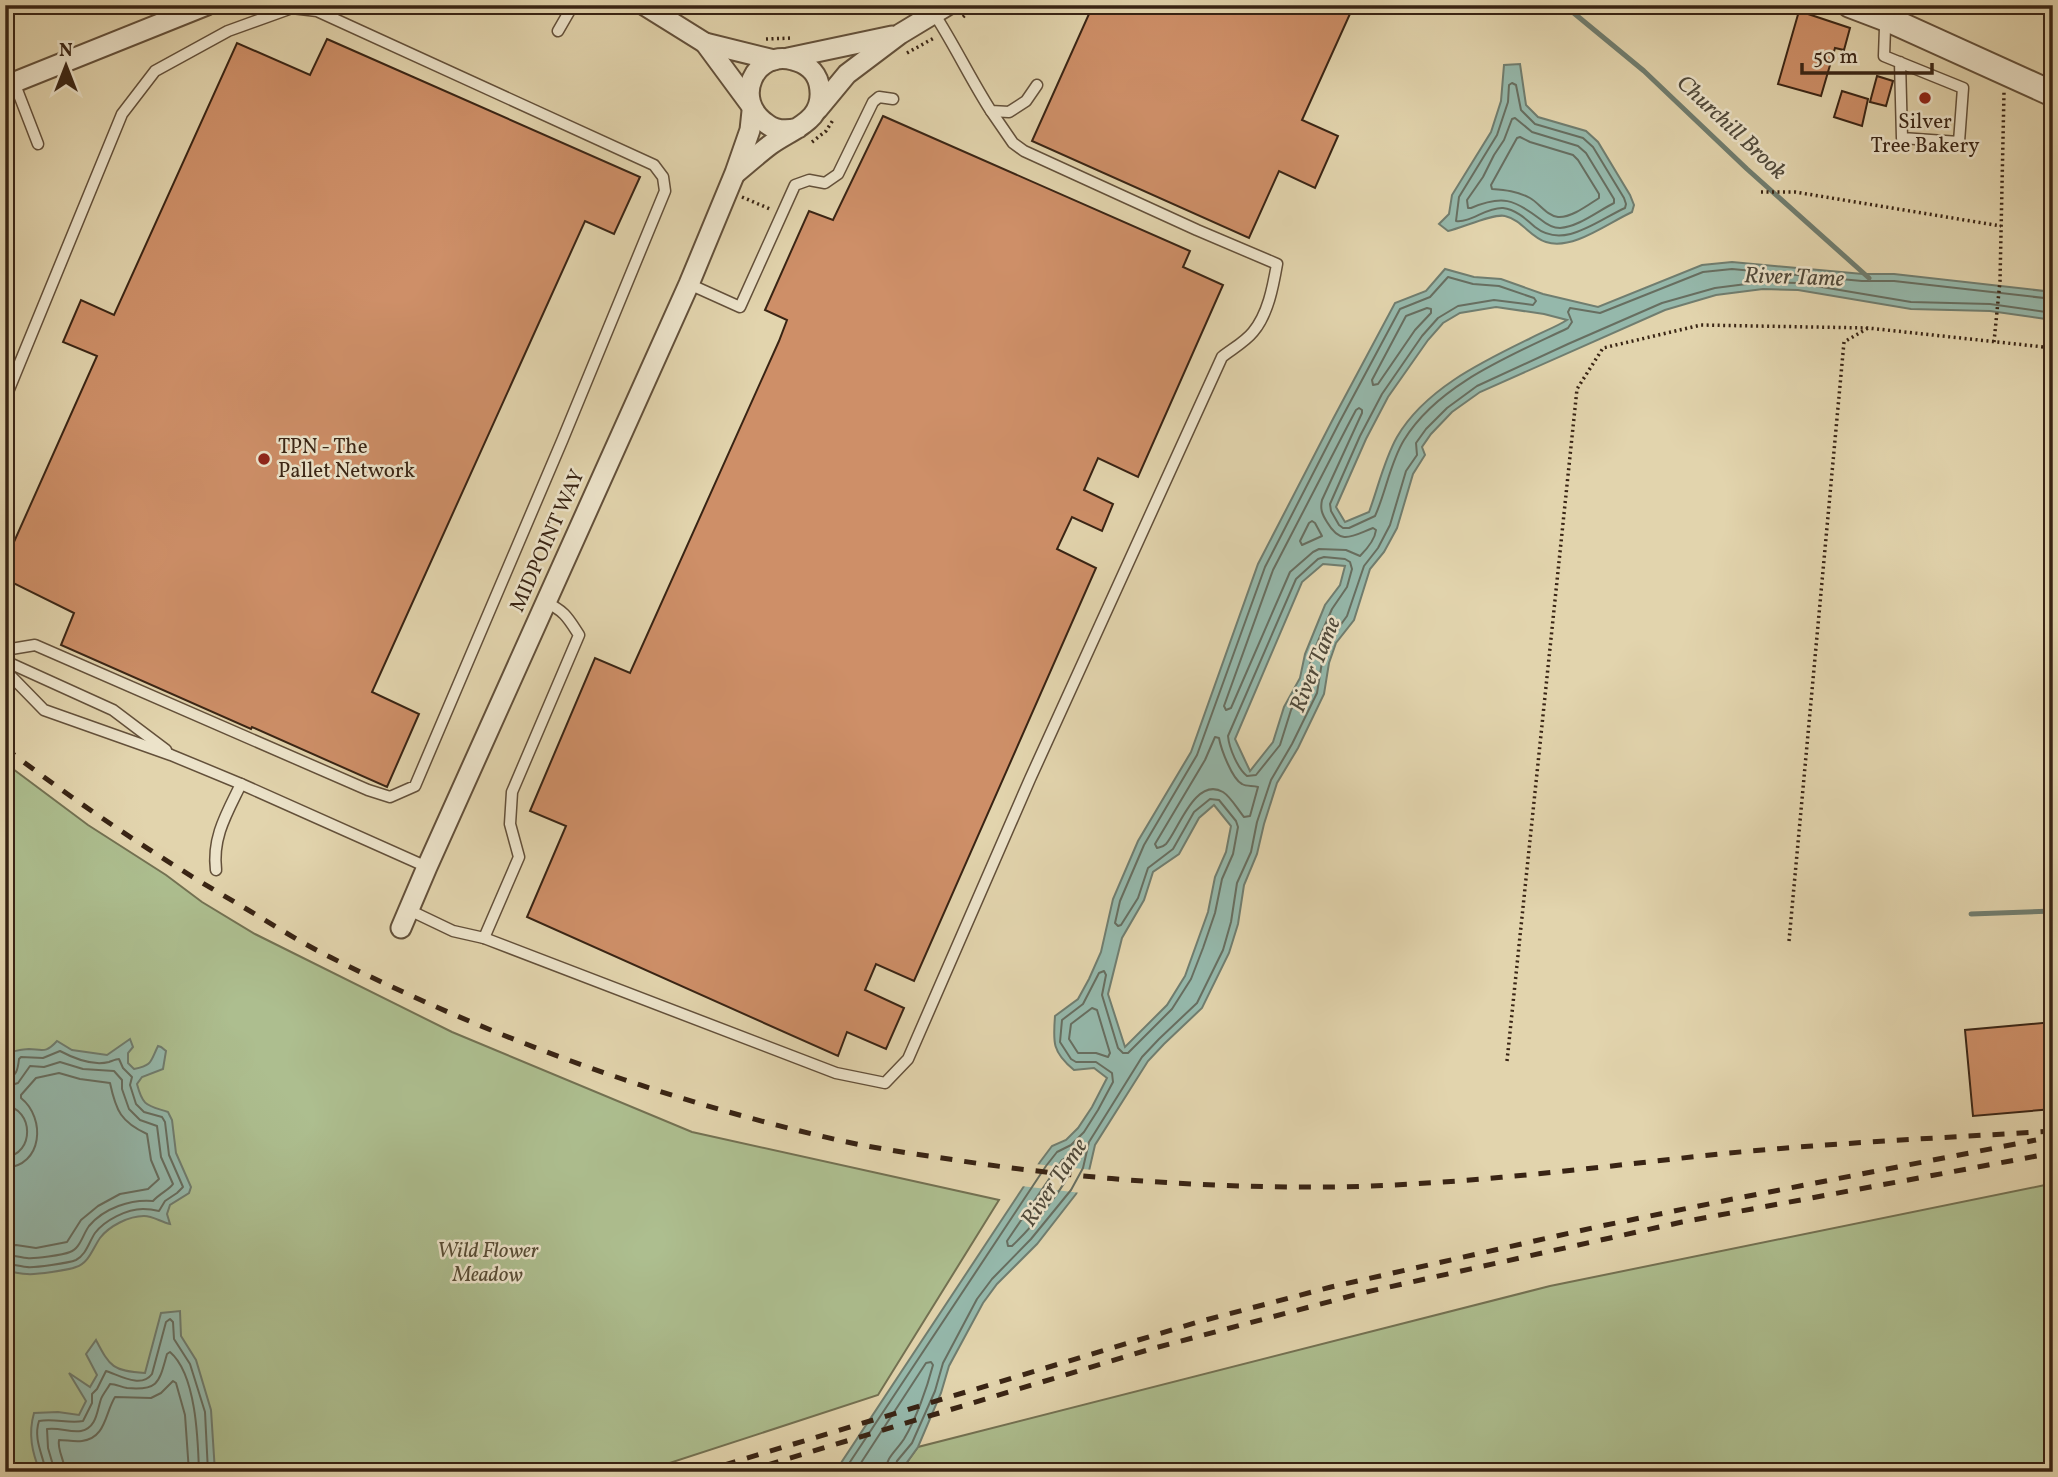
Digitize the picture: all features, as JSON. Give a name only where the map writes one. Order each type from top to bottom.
[{"type":"street","points":[[10,84],[207,5]]},
{"type":"street","points":[[644,5],[705,43],[802,62],[815,75],[821,94],[818,109]]},
{"type":"street","points":[[1850,5],[2053,94]]},
{"type":"street","points":[[751,108],[748,92],[752,78],[761,66],[781,59],[900,34],[943,17]]},
{"type":"street","points":[[705,43],[757,118],[772,128],[790,130],[802,136],[810,120],[847,74],[900,34]]},
{"type":"street","name":"MIDPOINT WAY","points":[[738,187],[750,130],[751,108]]},
{"type":"street","name":"MIDPOINT WAY","points":[[405,919],[689,284],[738,187],[770,145],[802,136]]},
{"type":"lane","points":[[558,32],[573,5]]},
{"type":"lane","points":[[5,399],[122,114],[155,71],[228,31],[292,8],[317,11],[654,165],[663,177],[665,191],[415,786],[390,797],[368,790],[35,645],[5,650]]},
{"type":"lane","points":[[405,919],[484,938],[836,1073],[886,1083],[908,1059],[1030,779],[1216,369],[1222,357],[1253,332],[1262,317],[1277,264],[1024,151],[1013,143],[991,111],[943,17]]},
{"type":"lane","points":[[1889,20],[1885,28],[1884,56],[1900,62],[1963,88],[1959,142],[1902,138],[1900,62]]},
{"type":"lane","points":[[10,84],[38,145]]},
{"type":"lane","points":[[991,111],[1009,112],[1026,101],[1037,85]]},
{"type":"lane","points":[[689,284],[740,307],[795,185],[809,180],[825,183],[838,174],[873,102],[879,97],[893,99]]},
{"type":"lane","points":[[484,938],[519,857],[510,824],[512,792],[579,635],[566,614],[545,602]]},
{"type":"lane","points":[[5,661],[113,710],[172,755]]},
{"type":"lane","points":[[5,670],[44,710],[172,755],[427,867]]},
{"type":"lane","points":[[216,870],[214,848],[241,784]]},
{"type":"path","points":[[906,54],[943,17],[976,5]]},
{"type":"path","points":[[759,39],[784,37],[803,40]]},
{"type":"path","points":[[1994,342],[2000,281],[2005,73]]},
{"type":"path","points":[[802,136],[826,131],[838,111]]},
{"type":"path","points":[[738,187],[782,214]]},
{"type":"path","points":[[1761,192],[1788,192],[2001,226]]},
{"type":"path","points":[[1507,1061],[1577,389],[1603,348],[1701,325],[1868,328],[2053,348]]},
{"type":"path","points":[[1789,941],[1844,342],[1868,328]]},
{"type":"green space","name":"Wild Flower Meadow","points":[[5,763],[88,825],[166,875],[202,902],[255,934],[452,1032],[692,1132],[999,1200],[878,1395],[642,1472],[5,1472]]},
{"type":"green space","points":[[2053,1185],[2053,1472],[900,1472],[918,1447],[1550,1286]]},
{"type":"water","points":[[1520,64],[1526,105],[1538,117],[1586,131],[1598,142],[1630,195],[1634,205],[1632,212],[1590,234],[1567,243],[1556,244],[1540,240],[1505,216],[1448,231],[1439,224],[1449,214],[1452,195],[1491,132],[1501,101],[1504,65]]},
{"type":"water","name":"River Tame","points":[[1732,262],[1863,274],[1894,274],[2053,292],[2053,320],[1990,311],[1911,309],[1798,290],[1763,289],[1716,295],[1665,310],[1480,392],[1452,412],[1422,447],[1425,455],[1413,474],[1397,528],[1384,552],[1370,569],[1354,620],[1336,643],[1329,663],[1324,694],[1298,748],[1277,783],[1257,854],[1244,885],[1238,924],[1229,953],[1202,1008],[1148,1061],[1095,1145],[1089,1171],[1076,1194],[1037,1244],[997,1284],[983,1303],[949,1366],[941,1393],[918,1447],[900,1472],[839,1472],[841,1463],[1040,1162],[1052,1146],[1066,1140],[1078,1128],[1107,1078],[1094,1068],[1074,1070],[1061,1058],[1054,1040],[1055,1016],[1078,999],[1089,979],[1101,952],[1113,899],[1138,841],[1191,752],[1258,564],[1395,303],[1426,291],[1445,269],[1474,277],[1501,279],[1543,294],[1598,307],[1702,265]],"holes":[[[1496,307],[1567,320],[1474,367],[1423,405],[1409,420],[1392,446],[1369,512],[1345,522],[1336,507],[1366,439],[1388,397],[1428,340],[1443,323],[1460,313]],[[1323,564],[1345,566],[1340,585],[1325,605],[1305,654],[1300,678],[1284,707],[1273,742],[1250,771],[1235,739],[1302,582]],[[1214,805],[1231,826],[1226,852],[1215,877],[1208,912],[1185,976],[1167,1005],[1125,1047],[1108,994],[1122,938],[1144,900],[1153,872],[1179,854],[1199,818]]]},
{"type":"water","points":[[130,1039],[133,1047],[128,1053],[128,1063],[134,1069],[150,1062],[158,1046],[166,1051],[163,1069],[142,1077],[137,1084],[144,1101],[168,1112],[172,1120],[176,1153],[191,1187],[189,1193],[170,1205],[167,1214],[170,1224],[144,1216],[120,1222],[100,1238],[87,1259],[76,1267],[37,1274],[5,1272],[5,1143],[10,1140],[11,1131],[5,1119],[5,1075],[11,1066],[10,1052],[44,1050],[57,1041],[72,1050],[107,1055]]},
{"type":"water","points":[[180,1311],[181,1336],[196,1360],[211,1410],[215,1472],[40,1472],[32,1443],[34,1413],[79,1415],[86,1401],[69,1373],[90,1387],[97,1375],[86,1354],[96,1340],[114,1366],[126,1371],[145,1373],[161,1313]]},
{"type":"pier","points":[[1035,1164],[1093,1170],[1081,1193],[1021,1186]]},
{"type":"building","points":[[1093,5],[1354,5],[1302,120],[1338,136],[1315,188],[1279,171],[1249,238],[1032,141]]},
{"type":"building","points":[[1799,11],[1850,28],[1844,50],[1835,48],[1821,96],[1778,84]]},
{"type":"building","name":"TPN - The Pallet Network","points":[[327,39],[640,177],[614,234],[585,221],[372,692],[419,714],[387,787],[61,645],[74,613],[5,579],[5,562],[97,356],[63,342],[81,300],[114,315],[237,43],[310,75]]},
{"type":"building","points":[[1877,76],[1893,81],[1886,106],[1870,102]]},
{"type":"building","points":[[1842,91],[1868,99],[1862,126],[1834,117]]},
{"type":"building","points":[[883,116],[1190,251],[1183,267],[1223,285],[1138,477],[1098,458],[1084,490],[1113,504],[1102,531],[1072,517],[1057,549],[1096,568],[914,981],[876,964],[865,990],[904,1008],[886,1049],[847,1032],[838,1056],[527,917],[566,826],[530,811],[595,658],[630,673],[779,341],[787,320],[765,310],[809,211],[833,220]]},
{"type":"building","points":[[2053,1022],[2053,1109],[1973,1116],[1965,1030]]},
{"type":"waterway","name":"Churchill Brook","points":[[1564,5],[1644,71],[1747,169],[1869,278]]},
{"type":"waterway","points":[[1971,914],[2053,911]]},
{"type":"railway","points":[[5,748],[90,810],[178,868],[308,945],[393,987],[516,1040],[643,1086],[773,1124],[867,1146],[1002,1167],[1096,1177],[1237,1186],[1332,1187],[1478,1179],[1802,1147],[2053,1131]]},
{"type":"railway","points":[[701,1472],[1198,1322],[1331,1287],[1601,1226],[2036,1140]]},
{"type":"railway","points":[[744,1472],[1151,1349],[1362,1293],[1682,1222],[2053,1153]]},
{"type":"place","name":"Silver Tree Bakery","points":[[1925,98]]},
{"type":"place","name":"TPN - The Pallet Network","points":[[264,459]]}]
